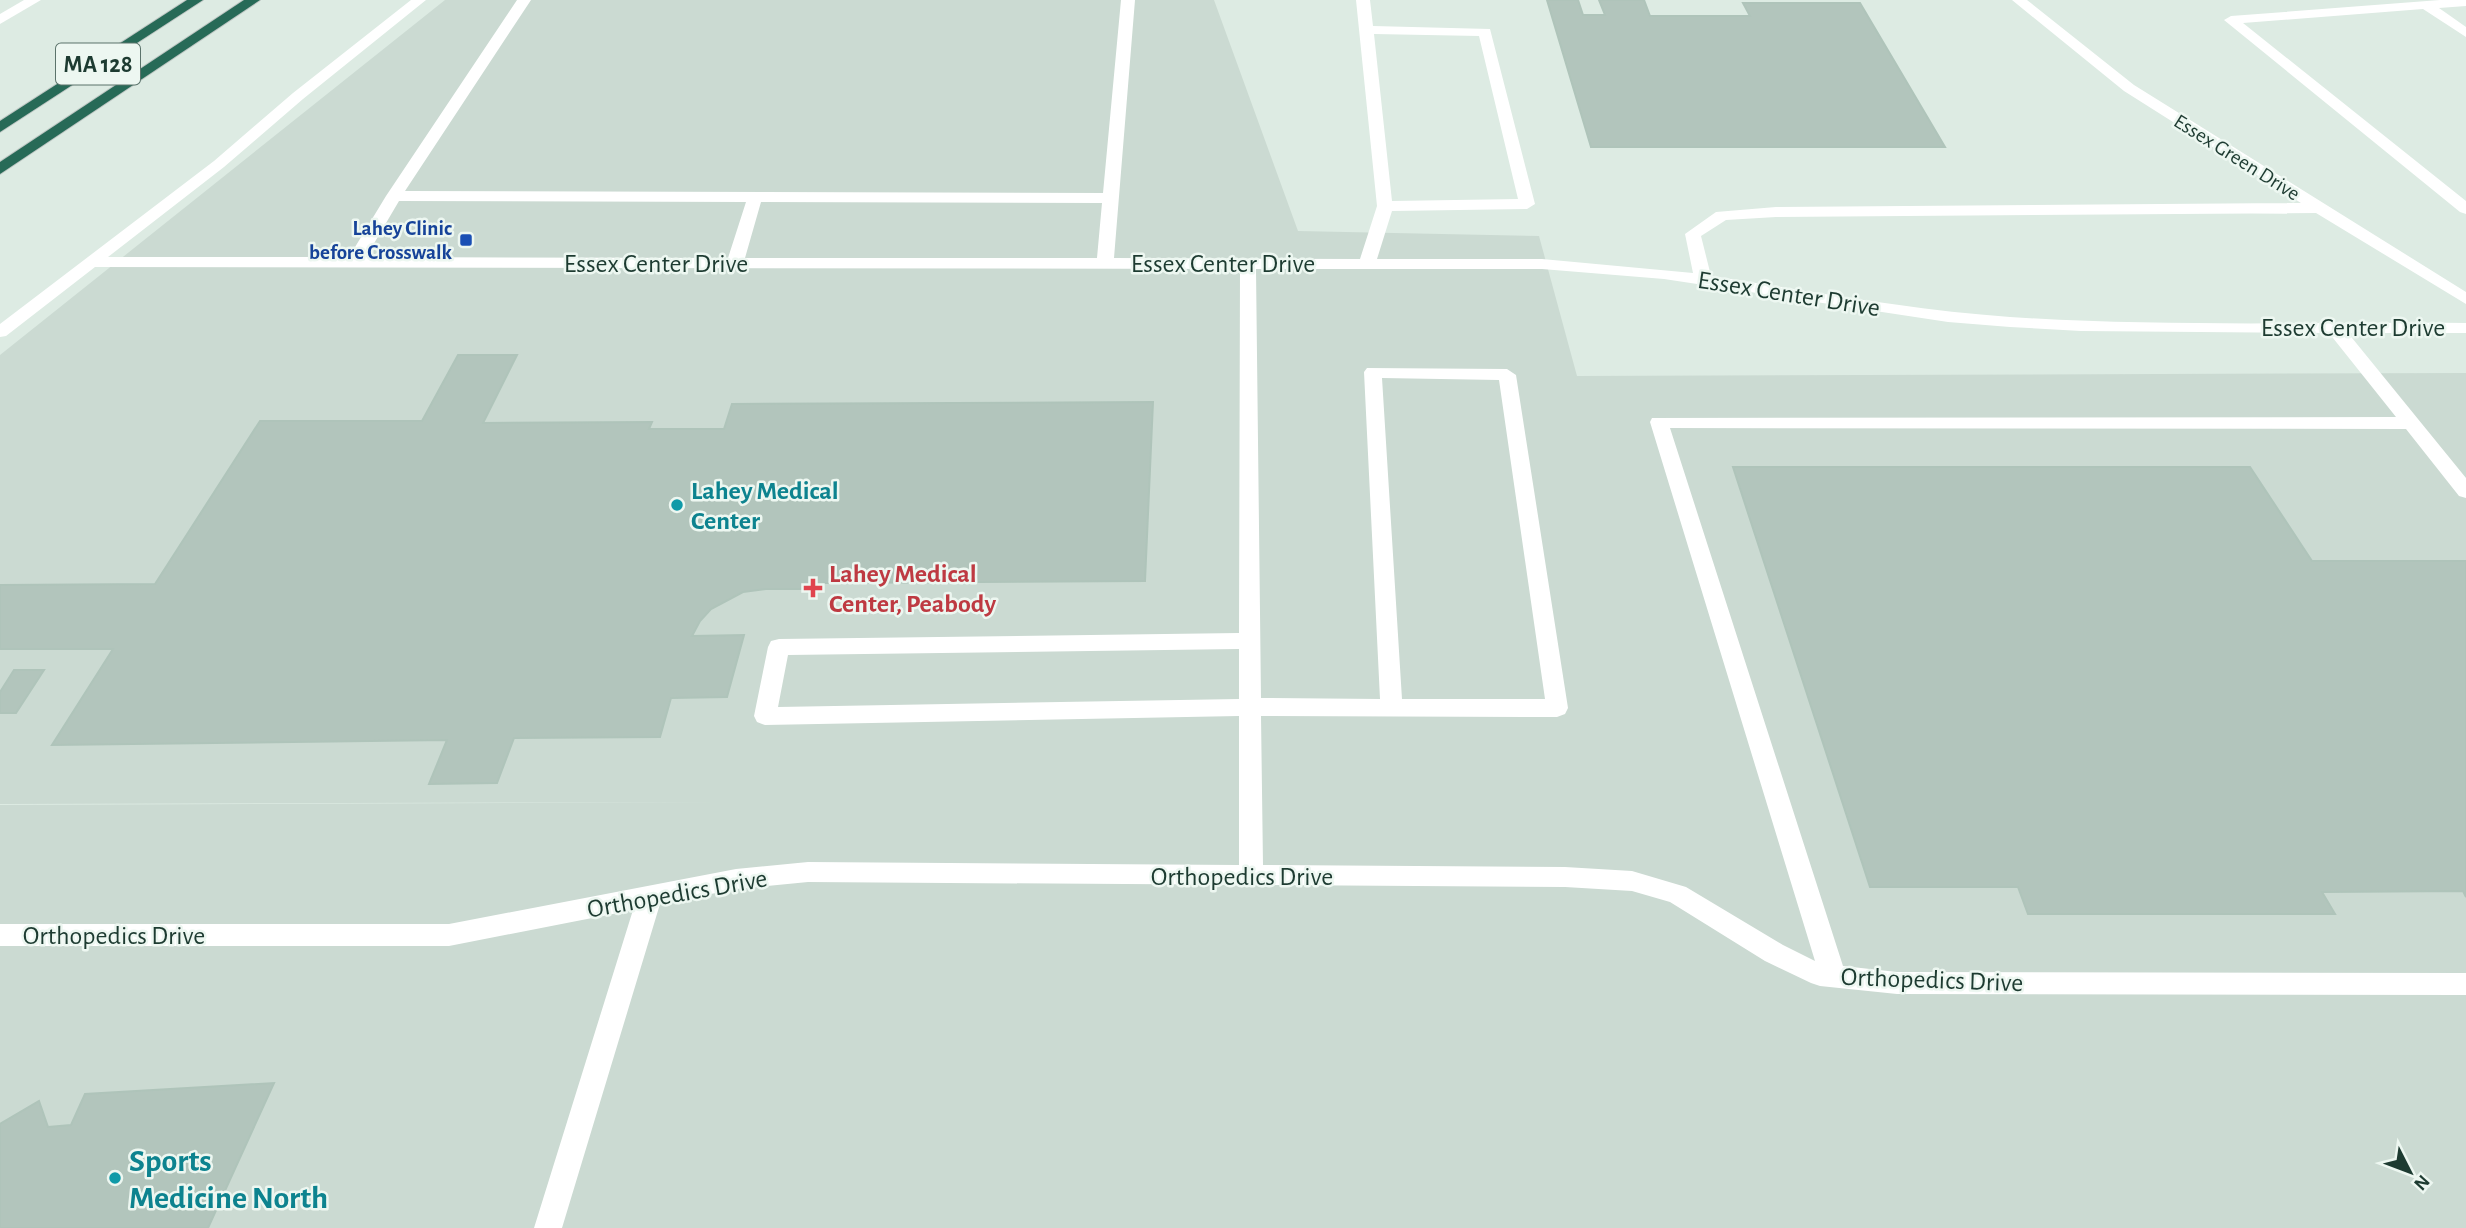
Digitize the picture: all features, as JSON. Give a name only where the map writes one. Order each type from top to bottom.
[{"type":"highway","name":"MA 128","points":[[0,128],[196,0]]},
{"type":"highway","name":"MA 128","points":[[0,169],[253,0]]},
{"type":"street","points":[[0,20],[34,0]]},
{"type":"street","points":[[0,332],[219,164],[298,96],[419,0]]},
{"type":"street","points":[[354,263],[394,196],[524,0]]},
{"type":"street","points":[[1105,263],[1128,0]]},
{"type":"street","points":[[1363,0],[1385,206],[1367,264]]},
{"type":"street","name":"Essex Green Drive","points":[[2019,0],[2129,88],[2466,299]]},
{"type":"street","points":[[2466,2],[2231,20],[2466,209]]},
{"type":"street","points":[[2426,5],[2466,33]]},
{"type":"street","points":[[1367,30],[1485,32],[1527,204],[1385,206]]},
{"type":"street","points":[[394,196],[1110,198]]},
{"type":"street","points":[[735,263],[755,197]]},
{"type":"street","points":[[1703,280],[1692,234],[1722,215],[1804,211],[2318,208]]},
{"type":"street","name":"Essex Center Drive","points":[[93,262],[1542,264],[1664,274],[1948,317],[2010,322],[2081,326],[2466,328]]},
{"type":"street","points":[[1248,263],[1251,876]]},
{"type":"street","points":[[2334,327],[2466,491]]},
{"type":"street","points":[[1250,641],[779,647],[765,716],[1251,707],[1557,708],[1507,375],[1373,372],[1391,707]]},
{"type":"street","points":[[1833,976],[1659,422],[2412,423]]},
{"type":"street","name":"Orthopedics Drive","points":[[0,935],[450,935],[736,879],[808,872],[1564,877],[1632,881],[1677,894],[1774,953],[1820,975],[1897,983],[2466,984]]},
{"type":"street","points":[[548,1228],[650,896]]},
{"type":"shaded area","points":[[445,0],[1214,0],[1298,231],[1539,236],[1577,376],[2466,373],[2466,1228],[0,1228],[0,805],[726,802],[0,804],[0,355]]},
{"type":"building","points":[[1547,0],[1578,0],[1583,15],[1605,15],[1599,0],[1644,0],[1650,16],[1750,16],[1743,3],[1860,3],[1945,147],[1591,147]]},
{"type":"building","name":"Lahey Medical Center","points":[[458,355],[517,355],[483,423],[652,422],[649,429],[724,429],[732,404],[1153,402],[1145,581],[824,583],[822,589],[766,589],[743,592],[711,609],[692,636],[744,635],[727,697],[671,698],[660,737],[514,738],[497,783],[429,784],[447,740],[52,745],[113,649],[0,649],[0,585],[155,584],[260,421],[422,421]]},
{"type":"building","points":[[1733,467],[2250,467],[2312,561],[2466,561],[2466,897],[2463,891],[2322,892],[2335,914],[2028,914],[2018,887],[1870,887]]},
{"type":"building","points":[[14,670],[44,670],[16,713],[0,713],[0,692]]},
{"type":"building","name":"Sports Medicine North","points":[[274,1083],[208,1228],[0,1228],[0,1124],[39,1101],[48,1127],[71,1125],[85,1094]]},
{"type":"place","name":"Lahey Clinic before Crosswalk","points":[[466,240]]},
{"type":"place","name":"Lahey Medical Center","points":[[677,505]]},
{"type":"place","name":"Lahey Medical Center, Peabody","points":[[813,588]]},
{"type":"place","name":"Sports Medicine North","points":[[115,1178]]}]
